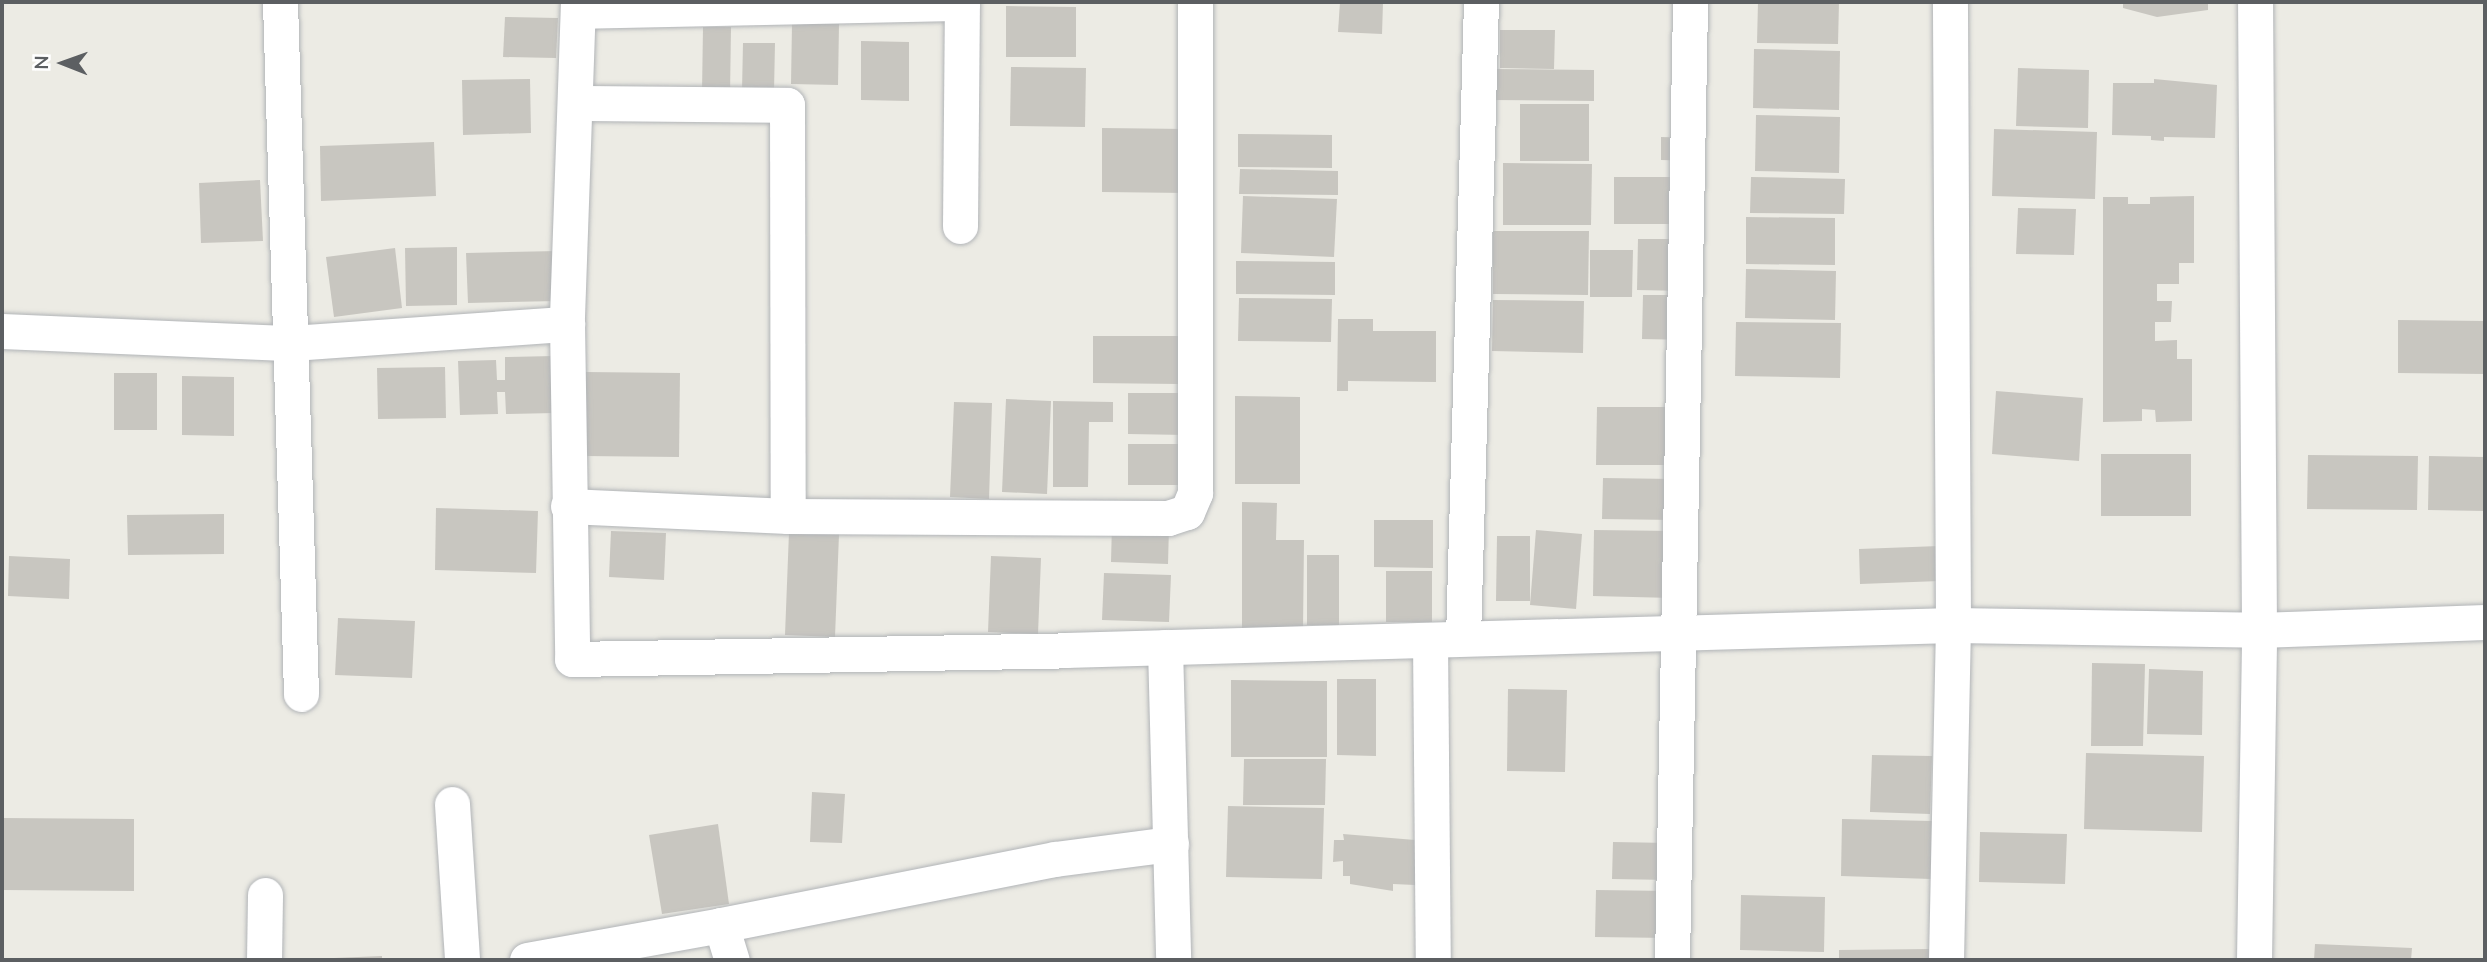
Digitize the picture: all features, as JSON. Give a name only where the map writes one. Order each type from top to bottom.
[{"type":"street","points":[[280,2],[301,694]]},
{"type":"street","points":[[960,226],[962,2],[578,6],[567,324],[572,659],[1165,647],[1953,625],[2259,631],[2485,622]]},
{"type":"street","points":[[568,506],[788,516],[1168,518],[1187,512],[1195,493],[1195,2]]},
{"type":"street","points":[[1433,960],[1481,2]]},
{"type":"street","points":[[1672,960],[1676,631],[1690,2]]},
{"type":"street","points":[[1946,960],[1953,625],[1950,2]]},
{"type":"street","points":[[2254,960],[2259,631],[2255,2]]},
{"type":"street","points":[[575,103],[787,105],[788,516]]},
{"type":"street","points":[[2,331],[292,343],[567,324]]},
{"type":"street","points":[[1165,647],[1174,960]]},
{"type":"street","points":[[452,804],[462,960]]},
{"type":"street","points":[[527,960],[1055,859],[1171,844]]},
{"type":"street","points":[[264,960],[265,895]]},
{"type":"street","points":[[721,925],[732,960]]},
{"type":"building","points":[[1340,2],[1383,2],[1382,34],[1338,32]]},
{"type":"building","points":[[1758,2],[1839,2],[1838,44],[1757,43]]},
{"type":"building","points":[[2123,2],[2208,2],[2208,10],[2157,17],[2123,8]]},
{"type":"building","points":[[1006,6],[1076,7],[1076,57],[1006,57]]},
{"type":"building","points":[[505,17],[558,18],[556,58],[503,57]]},
{"type":"building","points":[[792,24],[839,24],[838,85],[791,84]]},
{"type":"building","points":[[703,27],[731,27],[730,94],[702,93]]},
{"type":"building","points":[[1500,30],[1555,30],[1554,69],[1500,68]]},
{"type":"building","points":[[861,41],[909,42],[909,101],[861,100]]},
{"type":"building","points":[[743,43],[775,43],[774,91],[742,91]]},
{"type":"building","points":[[1754,49],[1840,51],[1839,110],[1753,108]]},
{"type":"building","points":[[1011,67],[1086,68],[1085,127],[1010,126]]},
{"type":"building","points":[[2018,68],[2089,70],[2088,128],[2016,126]]},
{"type":"building","points":[[1492,69],[1594,70],[1594,101],[1492,100]]},
{"type":"building","points":[[530,79],[531,133],[463,135],[462,80]]},
{"type":"building","points":[[2154,79],[2217,85],[2215,138],[2164,137],[2164,141],[2151,140],[2151,136],[2112,135],[2113,83],[2154,83]]},
{"type":"building","points":[[1520,104],[1589,104],[1589,161],[1520,161]]},
{"type":"building","points":[[1756,115],[1840,117],[1839,173],[1755,171]]},
{"type":"building","points":[[1102,128],[1187,129],[1186,193],[1102,192]]},
{"type":"building","points":[[1994,129],[2097,132],[2095,199],[1992,196]]},
{"type":"building","points":[[1238,134],[1332,135],[1332,168],[1238,167]]},
{"type":"building","points":[[1661,137],[1698,138],[1697,161],[1661,160]]},
{"type":"building","points":[[434,142],[436,196],[321,201],[320,146]]},
{"type":"building","points":[[1503,163],[1592,164],[1591,225],[1503,225]]},
{"type":"building","points":[[1240,169],[1338,171],[1338,195],[1239,194]]},
{"type":"building","points":[[1614,177],[1679,177],[1679,224],[1614,224]]},
{"type":"building","points":[[1751,177],[1845,179],[1844,214],[1750,213]]},
{"type":"building","points":[[260,180],[263,241],[201,243],[199,183]]},
{"type":"building","points":[[1243,196],[1337,199],[1334,257],[1241,253]]},
{"type":"building","points":[[2194,196],[2194,263],[2179,263],[2179,284],[2157,284],[2157,301],[2172,301],[2171,322],[2155,322],[2155,341],[2177,340],[2177,359],[2192,359],[2192,421],[2156,422],[2155,410],[2142,409],[2142,421],[2103,422],[2103,197],[2128,197],[2128,204],[2150,204],[2150,197]]},
{"type":"building","points":[[2018,208],[2076,209],[2074,255],[2016,254]]},
{"type":"building","points":[[1746,217],[1835,218],[1835,265],[1746,264]]},
{"type":"building","points":[[1493,231],[1589,231],[1588,295],[1493,294]]},
{"type":"building","points":[[1638,239],[1688,239],[1687,291],[1637,290]]},
{"type":"building","points":[[457,247],[457,305],[406,306],[405,248]]},
{"type":"building","points":[[395,248],[402,308],[334,317],[326,257]]},
{"type":"building","points":[[1590,250],[1633,250],[1632,297],[1590,297]]},
{"type":"building","points":[[558,251],[559,301],[468,303],[466,253]]},
{"type":"building","points":[[1236,261],[1335,262],[1335,295],[1236,294]]},
{"type":"building","points":[[1746,269],[1836,271],[1835,320],[1745,318]]},
{"type":"building","points":[[1643,295],[1691,295],[1691,340],[1642,339]]},
{"type":"building","points":[[1239,298],[1332,299],[1331,342],[1238,341]]},
{"type":"building","points":[[1493,300],[1584,301],[1583,353],[1492,351]]},
{"type":"building","points":[[1338,319],[1373,319],[1373,331],[1436,331],[1436,382],[1348,381],[1348,391],[1337,391]]},
{"type":"building","points":[[2398,320],[2485,321],[2485,374],[2398,373]]},
{"type":"building","points":[[1736,322],[1841,323],[1840,378],[1735,376]]},
{"type":"building","points":[[1093,336],[1178,336],[1178,384],[1093,383]]},
{"type":"building","points":[[554,356],[555,413],[506,414],[505,392],[497,392],[498,414],[460,415],[458,361],[496,360],[497,380],[505,380],[505,357]]},
{"type":"building","points":[[445,367],[446,418],[378,419],[377,368]]},
{"type":"building","points":[[585,372],[680,373],[679,457],[584,456]]},
{"type":"building","points":[[114,373],[157,373],[157,430],[114,430]]},
{"type":"building","points":[[182,376],[234,377],[234,436],[182,435]]},
{"type":"building","points":[[1996,391],[2083,398],[2079,461],[1992,454]]},
{"type":"building","points":[[1128,393],[1186,393],[1186,435],[1128,434]]},
{"type":"building","points":[[1235,396],[1300,397],[1300,484],[1235,484]]},
{"type":"building","points":[[1006,399],[1051,401],[1047,494],[1002,492]]},
{"type":"building","points":[[1053,401],[1113,402],[1113,422],[1089,422],[1088,487],[1053,487]]},
{"type":"building","points":[[954,402],[992,403],[989,499],[950,497]]},
{"type":"building","points":[[1597,407],[1686,407],[1685,465],[1596,465]]},
{"type":"building","points":[[1128,444],[1185,444],[1185,485],[1128,485]]},
{"type":"building","points":[[2101,454],[2191,454],[2191,516],[2101,516]]},
{"type":"building","points":[[2308,455],[2418,456],[2417,510],[2307,509]]},
{"type":"building","points":[[2429,456],[2485,457],[2485,511],[2428,510]]},
{"type":"building","points":[[1603,478],[1674,479],[1674,520],[1602,519]]},
{"type":"building","points":[[1242,502],[1277,503],[1276,540],[1304,540],[1303,630],[1242,629]]},
{"type":"building","points":[[436,508],[538,511],[536,573],[435,570]]},
{"type":"building","points":[[224,514],[224,554],[128,555],[127,515]]},
{"type":"building","points":[[1374,520],[1433,520],[1433,568],[1374,567]]},
{"type":"building","points":[[1112,524],[1169,526],[1168,564],[1111,562]]},
{"type":"building","points":[[1536,530],[1582,534],[1576,609],[1530,605]]},
{"type":"building","points":[[1594,530],[1674,531],[1673,598],[1593,596]]},
{"type":"building","points":[[611,531],[666,533],[664,580],[609,577]]},
{"type":"building","points":[[789,532],[839,534],[835,637],[785,635]]},
{"type":"building","points":[[1497,536],[1530,536],[1530,601],[1496,601]]},
{"type":"building","points":[[1939,546],[1940,581],[1860,584],[1859,549]]},
{"type":"building","points":[[1307,555],[1339,555],[1339,625],[1307,625]]},
{"type":"building","points":[[9,556],[70,559],[69,599],[8,596]]},
{"type":"building","points":[[991,556],[1041,558],[1038,634],[988,632]]},
{"type":"building","points":[[1386,571],[1432,571],[1432,622],[1386,622]]},
{"type":"building","points":[[1104,573],[1171,575],[1169,622],[1102,620]]},
{"type":"building","points":[[338,618],[415,621],[412,678],[335,675]]},
{"type":"building","points":[[2092,663],[2145,664],[2143,746],[2091,746]]},
{"type":"building","points":[[2149,669],[2203,671],[2202,735],[2147,734]]},
{"type":"building","points":[[1337,679],[1376,679],[1376,756],[1337,755]]},
{"type":"building","points":[[1231,680],[1327,681],[1327,757],[1231,757]]},
{"type":"building","points":[[1508,689],[1567,690],[1565,772],[1507,771]]},
{"type":"building","points":[[2086,753],[2204,756],[2202,832],[2084,829]]},
{"type":"building","points":[[1872,755],[1932,756],[1930,814],[1870,812]]},
{"type":"building","points":[[1244,759],[1326,759],[1325,805],[1243,805]]},
{"type":"building","points":[[812,792],[845,794],[842,843],[810,842]]},
{"type":"building","points":[[1228,806],[1324,808],[1322,879],[1226,877]]},
{"type":"building","points":[[3,818],[134,819],[134,891],[2,890]]},
{"type":"building","points":[[1842,819],[1932,821],[1931,879],[1841,876]]},
{"type":"building","points":[[718,824],[729,904],[662,914],[649,835]]},
{"type":"building","points":[[1980,832],[2067,834],[2065,884],[1979,882]]},
{"type":"building","points":[[1343,834],[1415,840],[1415,885],[1393,884],[1393,891],[1350,884],[1350,876],[1343,876],[1343,861],[1333,862],[1334,840],[1344,840]]},
{"type":"building","points":[[1613,842],[1670,843],[1670,880],[1612,879]]},
{"type":"building","points":[[1596,890],[1670,891],[1669,938],[1595,937]]},
{"type":"building","points":[[1741,895],[1825,897],[1824,952],[1740,950]]},
{"type":"building","points":[[2315,944],[2412,948],[2411,960],[2314,960]]},
{"type":"building","points":[[1932,949],[1932,960],[1839,960],[1839,950]]},
{"type":"building","points":[[382,956],[382,960],[334,960],[334,958]]}]
